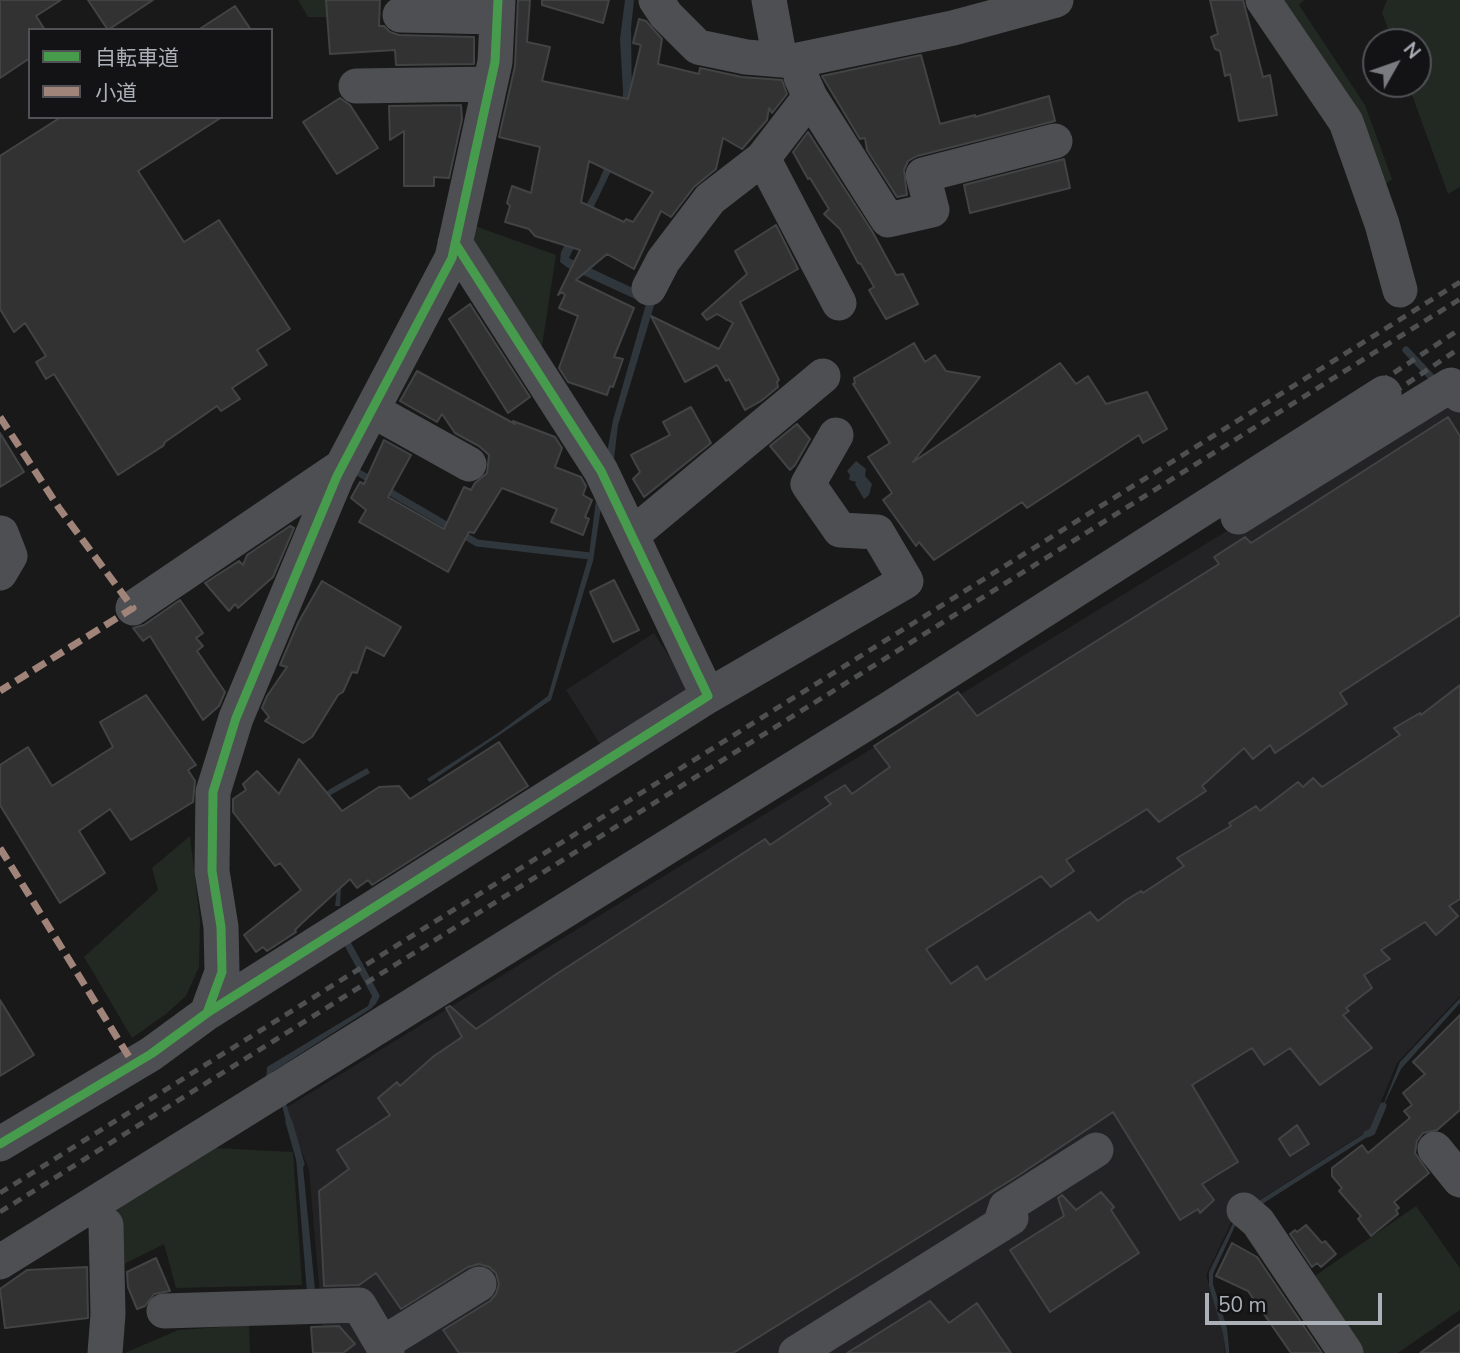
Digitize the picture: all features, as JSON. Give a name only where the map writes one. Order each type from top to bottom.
[{"type":"street","points":[[656,0],[666,15],[698,47],[746,57],[787,60],[952,14],[1056,0]]},
{"type":"street","points":[[769,0],[787,60],[888,220],[932,210],[923,175],[1055,141]]},
{"type":"street","points":[[1263,0],[1346,122],[1382,223],[1400,290]]},
{"type":"street","points":[[207,1013],[222,972],[221,927],[212,872],[213,792],[236,718],[342,466],[452,258],[495,62],[498,8],[400,15]]},
{"type":"street","points":[[356,86],[490,83]]},
{"type":"street","points":[[649,288],[663,261],[710,199],[763,158],[810,97]]},
{"type":"street","points":[[763,158],[839,303]]},
{"type":"street","points":[[455,243],[601,471],[708,696]]},
{"type":"street","points":[[632,535],[823,376]]},
{"type":"street","points":[[1238,517],[1451,385],[1460,395]]},
{"type":"street","points":[[0,1262],[901,702],[1384,393]]},
{"type":"street","points":[[372,410],[469,464]]},
{"type":"street","points":[[0,1144],[151,1054],[207,1013],[708,696],[906,581],[877,532],[840,530],[808,484],[836,435]]},
{"type":"street","points":[[133,608],[342,466]]},
{"type":"street","points":[[0,573],[10,556],[1,533]]},
{"type":"street","points":[[1435,1149],[1460,1180]]},
{"type":"street","points":[[796,1353],[1006,1222],[1006,1207],[1096,1150]]},
{"type":"street","points":[[1244,1210],[1258,1222],[1346,1353]]},
{"type":"street","points":[[97,1353],[105,1353],[108,1314],[106,1225]]},
{"type":"street","points":[[164,1311],[359,1305],[385,1348],[479,1284]]},
{"type":"shaded area","points":[[298,0],[348,0],[373,17],[308,17]]},
{"type":"shaded area","points":[[625,0],[634,0],[631,28],[632,104],[628,136],[569,258],[656,299],[618,425],[614,459],[606,458],[613,420],[646,304],[560,262],[561,252],[598,183],[615,143],[622,116],[620,39]]},
{"type":"shaded area","points":[[1270,0],[1304,0],[1299,5],[1365,105],[1392,179],[1379,190]]},
{"type":"shaded area","points":[[1387,0],[1460,0],[1460,187],[1448,194],[1413,98],[1432,98],[1432,28],[1388,28],[1382,13]]},
{"type":"shaded area","points":[[475,226],[556,255],[541,352],[471,253]]},
{"type":"shaded area","points":[[1460,388],[1460,996],[1397,1063],[1369,1130],[1250,1206],[1232,1221],[1206,1275],[1224,1332],[1225,1353],[325,1353],[309,1170],[284,1109]]},
{"type":"shaded area","points":[[856,461],[866,469],[865,476],[872,484],[869,495],[864,499],[856,482],[849,480],[847,471]]},
{"type":"shaded area","points":[[596,500],[602,501],[593,561],[551,700],[430,782],[427,779],[498,733],[548,696],[589,555]]},
{"type":"shaded area","points":[[654,633],[690,689],[602,747],[566,690]]},
{"type":"shaded area","points":[[367,768],[370,773],[327,797],[342,868],[340,906],[335,906],[339,875],[323,795]]},
{"type":"shaded area","points":[[190,836],[200,920],[199,967],[186,996],[132,1038],[84,957],[158,890],[152,868]]},
{"type":"shaded area","points":[[373,995],[378,996],[372,1008],[272,1072],[294,1129],[288,1130],[282,1105],[266,1080],[267,1067],[368,1006]]},
{"type":"shaded area","points":[[1460,998],[1460,1003],[1401,1069],[1380,1113],[1400,1062]]},
{"type":"shaded area","points":[[1373,1128],[1372,1134],[1256,1208],[1235,1226],[1213,1274],[1213,1284],[1227,1328],[1229,1353],[1226,1353],[1209,1286],[1209,1272],[1233,1223],[1254,1204]]},
{"type":"shaded area","points":[[216,1148],[293,1152],[302,1285],[176,1288],[164,1244],[116,1268],[115,1211]]},
{"type":"shaded area","points":[[302,1156],[315,1290],[307,1292],[296,1157]]},
{"type":"shaded area","points":[[1416,1206],[1460,1268],[1460,1310],[1398,1353],[1353,1353],[1309,1280]]},
{"type":"shaded area","points":[[249,1325],[250,1353],[125,1353],[178,1330]]},
{"type":"building","points":[[0,0],[61,0],[36,16],[44,28],[28,28],[28,59],[0,78]]},
{"type":"building","points":[[88,0],[153,0],[111,28],[107,28]]},
{"type":"building","points":[[326,0],[380,0],[379,26],[399,35],[474,37],[474,64],[396,65],[395,50],[330,54]]},
{"type":"building","points":[[518,0],[530,0],[527,42],[550,47],[542,81],[628,99],[641,45],[633,43],[639,19],[646,21],[662,39],[658,64],[699,74],[700,68],[742,77],[782,80],[787,94],[772,113],[769,108],[767,120],[742,149],[723,138],[716,169],[694,187],[671,217],[661,211],[634,269],[607,254],[576,280],[634,308],[614,357],[623,359],[613,387],[610,386],[607,395],[568,382],[559,368],[578,316],[559,308],[565,295],[562,292],[558,295],[580,250],[535,236],[529,229],[505,222],[512,186],[531,193],[540,147],[499,137],[515,66]],"holes":[[[589,161],[653,192],[633,222],[626,219],[624,222],[581,202]]]},
{"type":"building","points":[[542,0],[609,0],[603,23],[542,5]]},
{"type":"building","points":[[1210,0],[1243,0],[1263,77],[1270,75],[1277,115],[1239,121],[1230,74],[1225,76],[1220,51],[1215,49],[1211,37],[1218,34]]},
{"type":"building","points":[[235,6],[250,28],[201,28]]},
{"type":"building","points":[[921,55],[940,124],[1049,96],[1055,121],[917,156],[908,161],[904,170],[907,195],[897,197],[867,150],[865,138],[860,139],[822,76]]},
{"type":"building","points":[[340,98],[350,105],[378,148],[337,174],[303,122]]},
{"type":"building","points":[[461,105],[462,119],[449,178],[434,177],[434,186],[404,186],[404,131],[390,140],[389,106]]},
{"type":"building","points":[[58,119],[219,119],[138,171],[184,242],[219,220],[290,329],[257,350],[267,365],[232,388],[240,399],[221,411],[217,406],[118,475],[54,374],[46,379],[36,362],[46,356],[25,323],[14,332],[0,309],[0,156]]},
{"type":"building","points":[[808,132],[872,231],[896,275],[903,274],[918,304],[886,319],[869,290],[874,287],[840,229],[824,214],[829,209],[793,152]]},
{"type":"building","points":[[1064,159],[1070,188],[970,213],[964,185]]},
{"type":"building","points":[[776,225],[798,269],[740,302],[779,380],[778,387],[745,410],[729,379],[726,381],[717,365],[685,382],[651,316],[719,349],[733,323],[717,314],[707,320],[702,314],[747,274],[735,251]]},
{"type":"building","points":[[470,304],[530,397],[508,413],[449,319]]},
{"type":"building","points":[[914,343],[925,362],[935,355],[946,371],[980,377],[913,462],[1060,363],[1076,384],[1088,376],[1106,404],[1147,392],[1167,429],[1143,443],[1139,435],[1027,508],[1022,502],[934,560],[919,542],[916,546],[883,500],[892,493],[868,457],[890,443],[853,384],[854,378]]},
{"type":"building","points":[[417,371],[515,424],[513,421],[555,437],[562,448],[555,467],[581,477],[586,486],[583,495],[592,500],[585,517],[589,519],[583,535],[551,522],[557,509],[502,488],[474,533],[469,532],[448,572],[359,522],[366,510],[351,498],[360,482],[364,484],[384,440],[411,455],[388,497],[444,529],[464,487],[471,490],[487,473],[489,455],[479,446],[455,433],[442,414],[437,422],[400,401]]},
{"type":"building","points":[[691,407],[711,443],[644,497],[633,479],[640,472],[631,455],[670,435],[663,422]]},
{"type":"building","points":[[1448,417],[1460,436],[1460,615],[1340,693],[1347,704],[1275,753],[1270,745],[1253,759],[1244,748],[1202,786],[1206,791],[1159,822],[1147,809],[1066,860],[1074,871],[1051,887],[1041,876],[926,949],[951,984],[977,966],[986,980],[1090,912],[1098,921],[1126,900],[1141,891],[1143,893],[1184,866],[1177,858],[1231,826],[1229,823],[1256,806],[1260,811],[1298,782],[1303,787],[1313,778],[1322,787],[1400,735],[1394,728],[1420,713],[1421,715],[1460,685],[1460,899],[1449,906],[1458,916],[1436,935],[1425,922],[1381,950],[1390,959],[1364,975],[1372,988],[1346,1008],[1349,1011],[1343,1015],[1372,1048],[1320,1085],[1290,1048],[1264,1065],[1252,1048],[1192,1085],[1238,1162],[1202,1184],[1214,1200],[1200,1213],[1198,1209],[1180,1220],[1113,1112],[1019,1175],[733,1353],[459,1353],[443,1330],[490,1301],[499,1284],[496,1273],[479,1264],[468,1267],[401,1309],[376,1273],[359,1285],[324,1286],[319,1191],[349,1169],[337,1150],[390,1115],[378,1098],[397,1082],[400,1086],[434,1056],[462,1037],[446,1008],[450,1006],[476,1029],[765,839],[770,845],[831,804],[825,797],[845,785],[852,794],[890,767],[874,746],[958,692],[977,716],[1219,564],[1214,557],[1245,537],[1251,543]]},
{"type":"building","points":[[797,424],[810,439],[790,470],[770,446]]},
{"type":"building","points":[[0,433],[24,472],[0,487]]},
{"type":"building","points":[[290,526],[294,528],[273,577],[238,608],[235,604],[229,611],[205,583],[239,561],[243,565],[247,555]]},
{"type":"building","points":[[614,580],[639,630],[613,642],[590,592]]},
{"type":"building","points":[[322,581],[401,627],[384,656],[366,647],[357,673],[352,672],[343,692],[338,695],[312,737],[303,743],[265,721],[269,717],[262,708],[287,667],[280,665],[298,623]]},
{"type":"building","points":[[180,600],[203,633],[196,638],[203,646],[197,651],[225,692],[219,706],[203,720],[150,636],[143,641],[133,628],[144,625]]},
{"type":"building","points":[[146,695],[196,765],[188,770],[195,781],[193,802],[131,840],[110,809],[79,831],[105,873],[60,903],[0,805],[0,765],[28,747],[52,786],[113,747],[100,722]]},
{"type":"building","points":[[499,742],[528,786],[372,885],[368,880],[357,888],[350,879],[301,924],[296,932],[267,951],[263,947],[256,952],[244,935],[301,890],[280,863],[275,866],[233,812],[233,799],[246,790],[243,784],[257,771],[279,794],[299,759],[342,811],[379,787],[399,786],[410,799]]},
{"type":"building","points":[[0,1000],[34,1055],[0,1076]]},
{"type":"building","points":[[1460,1015],[1460,1110],[1437,1130],[1423,1133],[1417,1141],[1415,1153],[1429,1173],[1394,1202],[1399,1208],[1396,1210],[1398,1214],[1371,1236],[1358,1219],[1361,1216],[1339,1191],[1342,1188],[1332,1176],[1332,1168],[1362,1145],[1368,1153],[1410,1118],[1404,1111],[1412,1105],[1403,1093],[1425,1074],[1413,1062]]},
{"type":"building","points":[[1297,1125],[1309,1144],[1290,1156],[1279,1139]]},
{"type":"building","points":[[1101,1192],[1114,1207],[1111,1210],[1139,1253],[1050,1312],[1010,1250],[1064,1216],[1058,1198],[1062,1195],[1076,1210]]},
{"type":"building","points":[[1306,1225],[1336,1254],[1321,1267],[1317,1263],[1312,1267],[1290,1234]]},
{"type":"building","points":[[1232,1243],[1257,1257],[1322,1353],[1291,1353],[1248,1291],[1216,1276]]},
{"type":"building","points":[[156,1258],[170,1291],[154,1294],[145,1306],[137,1309],[128,1287],[127,1272]]},
{"type":"building","points":[[87,1267],[88,1318],[5,1328],[0,1289],[27,1270]]},
{"type":"building","points":[[930,1301],[949,1323],[977,1303],[1011,1353],[847,1353]]},
{"type":"building","points":[[1460,1324],[1460,1353],[1420,1353]]},
{"type":"building","points":[[339,1326],[355,1344],[343,1353],[313,1353],[311,1327]]},
{"type":"waterway","points":[[1406,350],[1436,382]]},
{"type":"waterway","points":[[359,473],[373,481]]},
{"type":"waterway","points":[[383,488],[477,543],[590,556]]},
{"type":"waterway","points":[[345,939],[376,996],[373,1002]]},
{"type":"waterway","points":[[1367,1134],[1372,1132],[1383,1106]]},
{"type":"waterway","points":[[289,1122],[301,1164]]},
{"type":"railway","points":[[0,1193],[1460,282]]},
{"type":"railway","points":[[0,1212],[1460,299]]},
{"type":"railway","points":[[0,1252],[557,906],[1231,481],[1460,329]]},
{"type":"railway","points":[[0,1272],[742,812],[1239,496],[1460,348]]},
{"type":"marked path","points":[[0,417],[59,508],[133,608],[0,691]]},
{"type":"marked path","points":[[0,848],[134,1065]]},
{"type":"cycle path","points":[[0,1144],[151,1054],[207,1013],[222,972],[221,927],[212,871],[213,792],[236,718],[337,476],[452,258],[495,62],[498,0]]},
{"type":"cycle path","points":[[207,1013],[708,696],[601,471],[455,243]]}]
